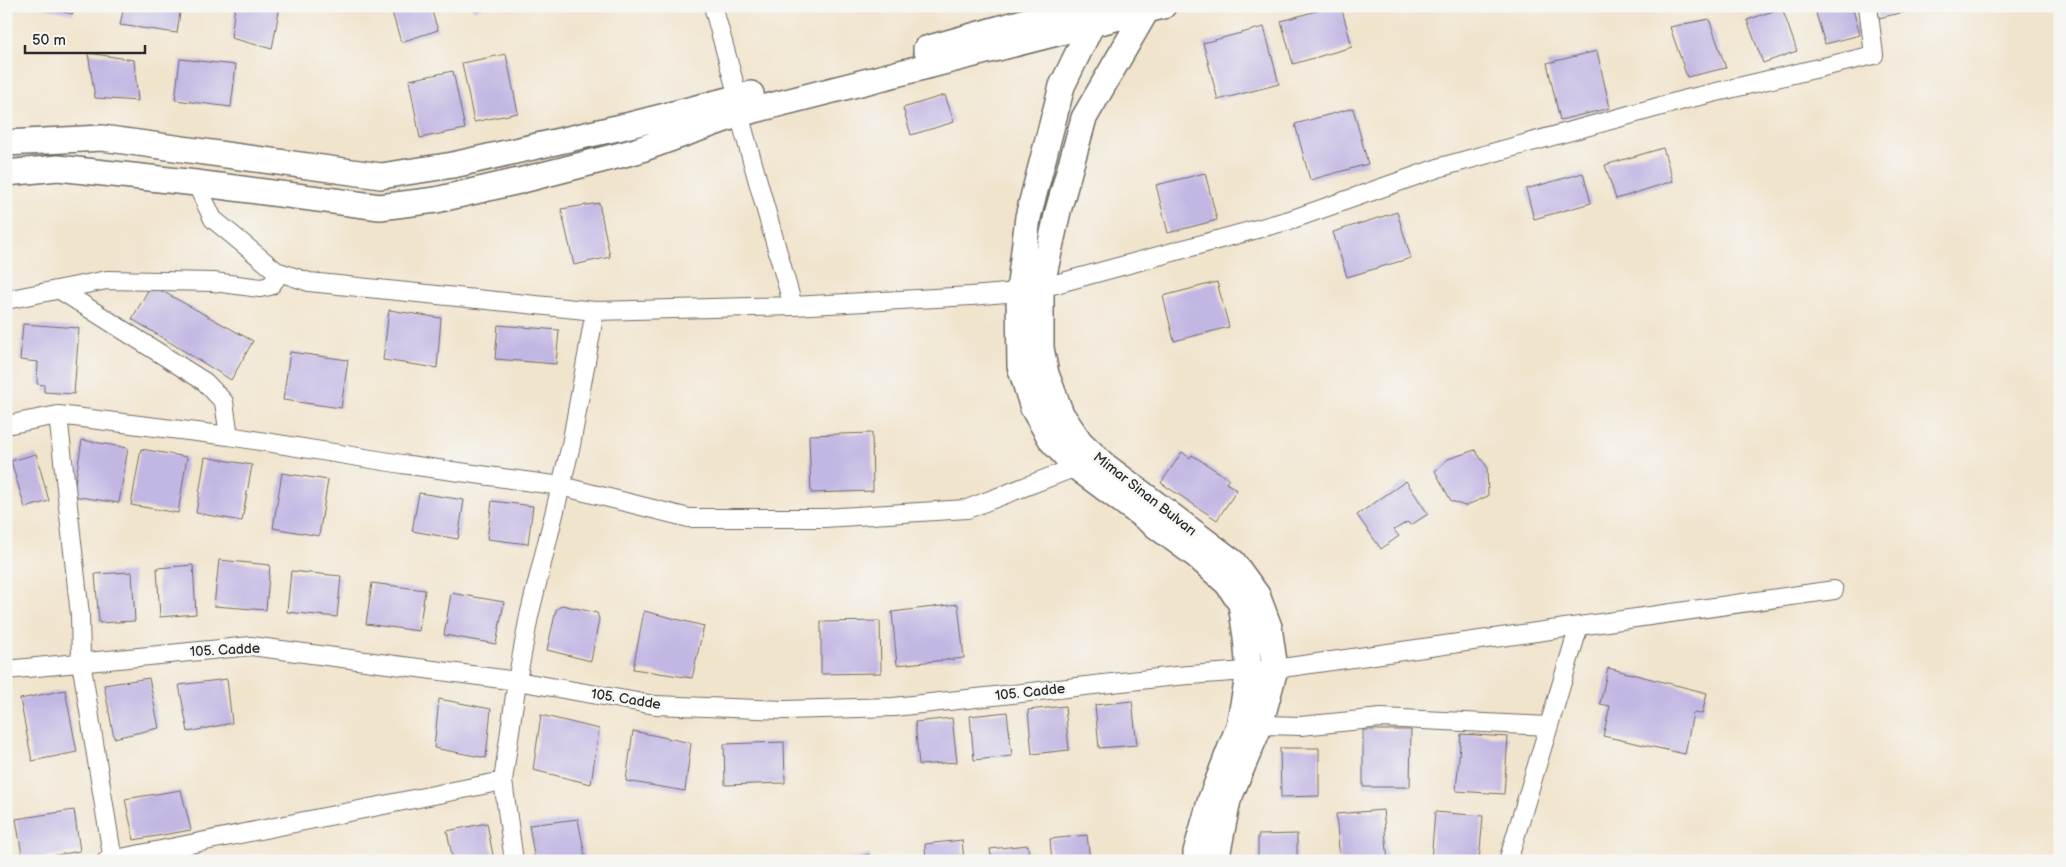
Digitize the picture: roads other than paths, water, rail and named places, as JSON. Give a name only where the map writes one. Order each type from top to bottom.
[{"type":"main road","name":"Mimar Sinan Bulvarı","points":[[1110,6],[1086,15],[1062,86],[1028,217],[1030,290],[1020,366],[1033,408],[1052,441],[1076,467],[1197,556],[1228,584],[1240,604],[1246,637],[1248,672],[1239,726],[1211,799],[1196,852],[1196,861]]},
{"type":"main road","points":[[6,143],[102,138],[381,176],[462,163],[626,126],[739,106],[1086,15],[1152,8]]},
{"type":"main road","name":"Mimar Sinan Bulvarı","points":[[1152,8],[1084,118],[1058,211],[1030,290],[1046,374],[1061,414],[1080,442],[1104,465],[1233,562],[1257,595],[1269,627],[1275,669],[1260,725],[1228,800],[1216,861]]},
{"type":"main road","points":[[6,173],[58,168],[196,183],[380,207],[436,200],[537,177],[636,151],[739,106]]},
{"type":"street","points":[[713,6],[793,306]]},
{"type":"street","points":[[196,183],[213,219],[276,271],[309,282],[594,311],[793,306],[972,296],[1030,290],[1290,220],[1441,167],[1687,99],[1874,55],[1868,6]]},
{"type":"street","points":[[6,300],[106,280],[214,282],[260,288],[270,286],[275,280],[276,271]]},
{"type":"street","points":[[60,290],[205,382],[224,402],[229,436]]},
{"type":"street","points":[[514,861],[504,781],[517,681],[529,616],[561,486],[594,311]]},
{"type":"street","points":[[6,425],[58,414],[229,436],[411,466],[561,486],[689,518],[824,518],[967,509],[1076,467]]},
{"type":"street","points":[[58,414],[80,615],[81,661],[111,860],[504,781]]},
{"type":"street","name":"105. Cadde","points":[[6,670],[81,661],[251,646],[517,681],[654,705],[784,710],[894,707],[1176,676],[1275,669],[1834,590]]},
{"type":"street","points":[[1508,861],[1579,626]]},
{"type":"street","points":[[1260,725],[1300,726],[1382,718],[1549,726]]}]
